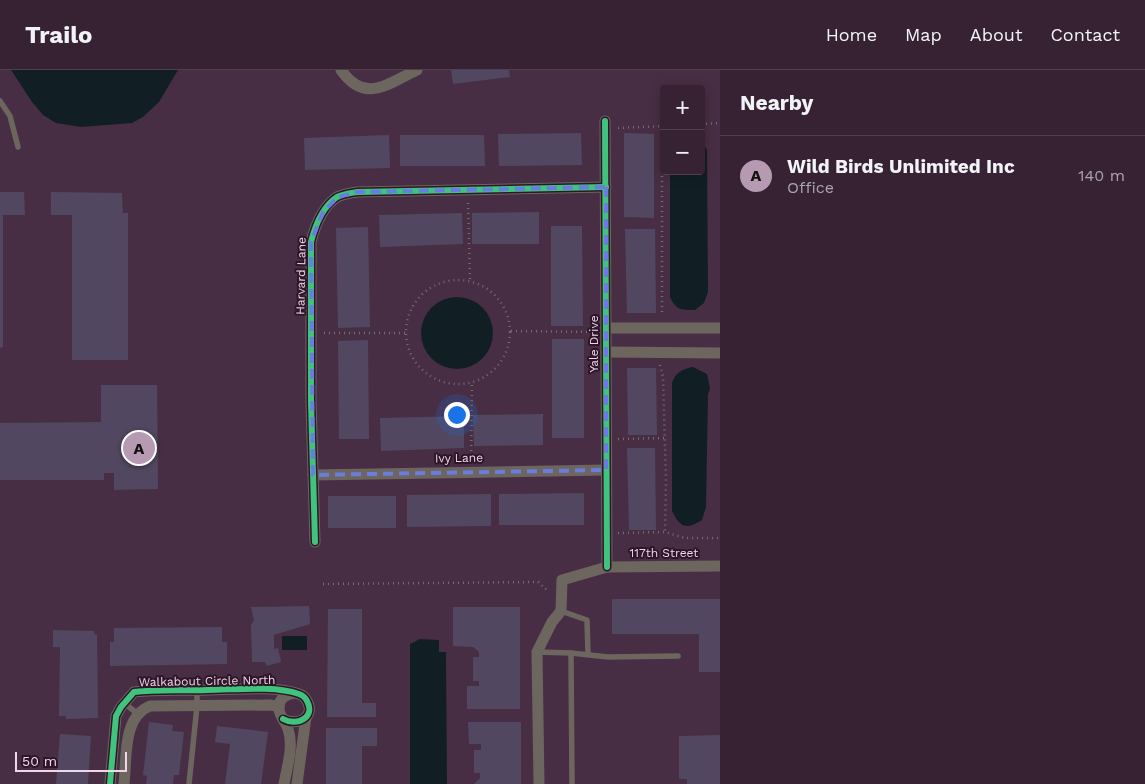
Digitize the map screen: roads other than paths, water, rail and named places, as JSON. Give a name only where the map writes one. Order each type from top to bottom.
[{"type":"street","points":[[341,70],[352,84],[372,89],[386,86],[417,70]]},
{"type":"street","name":"Yale Drive","points":[[608,567],[606,352],[601,330],[610,124]]},
{"type":"street","name":"Harvard Lane","points":[[315,542],[311,242],[315,226],[323,212],[338,197],[357,192],[606,187]]},
{"type":"street","points":[[601,330],[720,328]]},
{"type":"street","points":[[606,352],[720,353]]},
{"type":"street","name":"Ivy Lane","points":[[313,475],[606,470]]},
{"type":"street","name":"117th Street","points":[[608,567],[720,566]]},
{"type":"street","points":[[539,784],[537,652],[552,622],[561,611],[562,580],[608,567]]},
{"type":"street","name":"Walkabout Circle North","points":[[124,703],[134,692],[272,689],[295,693]]},
{"type":"street","points":[[284,784],[290,742],[288,729],[279,707],[282,698],[295,693],[303,696],[309,708],[306,717],[297,784]]},
{"type":"street","points":[[110,784],[116,716],[124,703]]},
{"type":"street","name":"Walkabout Circle North","points":[[138,714],[141,710],[150,706],[271,705],[279,707]]},
{"type":"street","points":[[124,784],[129,728],[138,714]]},
{"type":"street","points":[[283,718],[288,721],[297,722],[306,717]]},
{"type":"lane","points":[[0,101],[10,116],[18,147]]},
{"type":"lane","points":[[561,611],[587,620],[588,654]]},
{"type":"lane","points":[[537,652],[588,654],[608,657],[678,656]]},
{"type":"lane","points":[[571,653],[572,784]]},
{"type":"lane","points":[[189,784],[197,690]]},
{"type":"lane","points":[[124,703],[138,714]]},
{"type":"place","name":"Wild Birds Unlimited Inc","points":[[139,448]]}]
